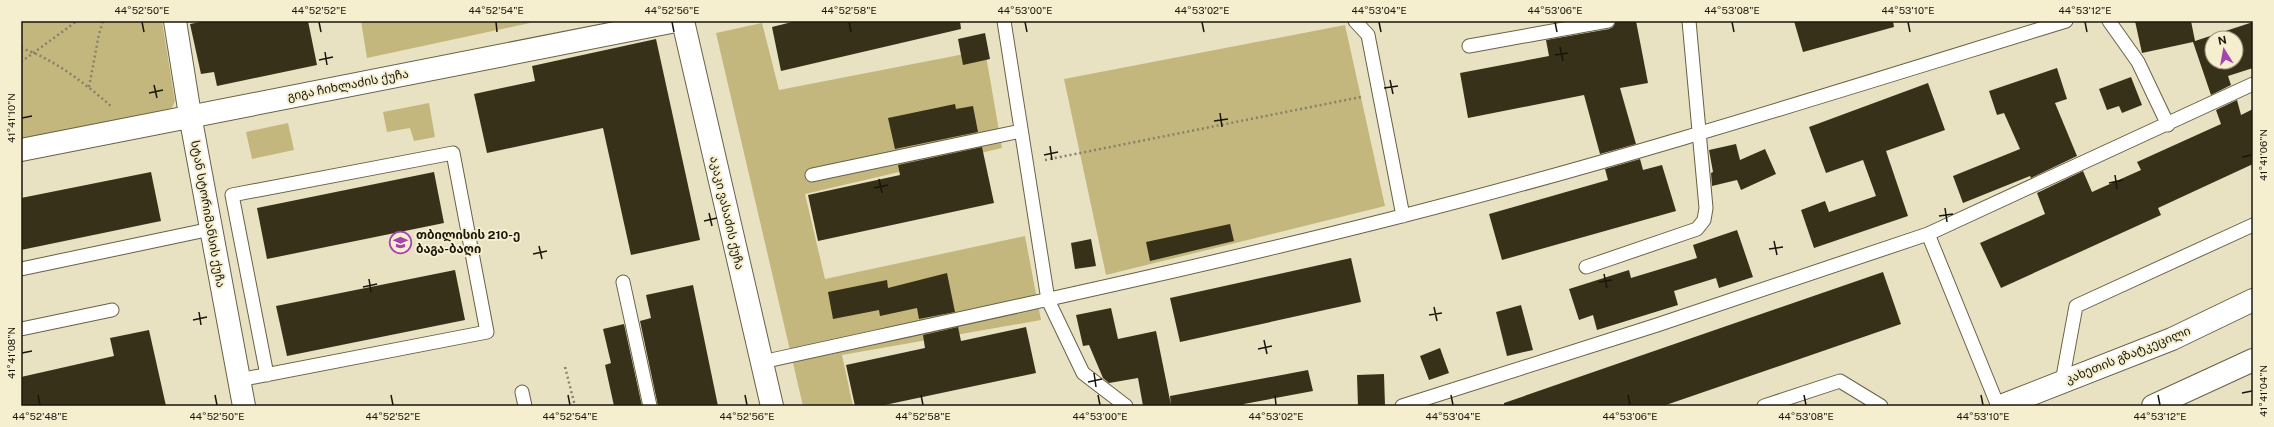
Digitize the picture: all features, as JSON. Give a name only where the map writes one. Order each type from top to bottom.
[{"type":"main road","name":"სტან სტორიმანსის ქუჩა","points":[[175,21],[190,116],[244,406]]},
{"type":"main road","name":"გიგა ჩიხლაძის ქუჩა","points":[[21,150],[676,21]]},
{"type":"main road","name":"აკაკი ვასაძის ქუჩა","points":[[683,21],[772,406]]},
{"type":"main road","name":"კახეთის გზატკეცილი","points":[[2000,406],[2172,339],[2253,300]]},
{"type":"main road","points":[[2153,406],[2253,360]]},
{"type":"lane","points":[[1004,21],[1048,300],[1083,373],[1126,406]]},
{"type":"lane","points":[[1355,21],[1368,36],[1403,216]]},
{"type":"lane","points":[[1469,46],[1608,21]]},
{"type":"lane","points":[[1586,267],[1697,229],[1704,220],[1706,208],[1701,134],[1689,21]]},
{"type":"lane","points":[[762,362],[1048,300],[1403,216],[1701,134],[2066,21]]},
{"type":"lane","points":[[2109,21],[2138,62],[2168,125]]},
{"type":"lane","points":[[1402,406],[1657,325],[1928,234],[2168,125],[2253,84]]},
{"type":"lane","points":[[812,175],[1021,131]]},
{"type":"lane","points":[[239,380],[267,375],[487,332],[453,153],[232,196],[267,375]]},
{"type":"lane","points":[[2062,382],[2076,306],[2253,225]]},
{"type":"lane","points":[[21,269],[211,229]]},
{"type":"lane","points":[[1928,234],[2000,406]]},
{"type":"lane","points":[[623,282],[650,406]]},
{"type":"lane","points":[[21,328],[112,310]]},
{"type":"lane","points":[[1764,406],[1840,381],[1881,406]]},
{"type":"lane","points":[[522,392],[525,406]]},
{"type":"path","points":[[21,62],[77,21]]},
{"type":"path","points":[[89,87],[99,34],[103,21]]},
{"type":"path","points":[[21,48],[35,52],[89,87],[135,127]]},
{"type":"path","points":[[1026,164],[1379,94]]},
{"type":"path","points":[[566,367],[575,406]]},
{"type":"shaded area","points":[[21,21],[162,21],[175,101],[172,108],[21,141]]},
{"type":"shaded area","points":[[361,21],[539,21],[367,58]]},
{"type":"shaded area","points":[[762,23],[779,90],[985,50],[1002,148],[805,194],[825,279],[1025,236],[1041,320],[842,355],[853,406],[803,406],[716,33]]},
{"type":"shaded area","points":[[1345,25],[1385,206],[1106,275],[1064,79]]},
{"type":"shaded area","points":[[429,103],[435,137],[414,141],[410,128],[387,132],[383,112]]},
{"type":"shaded area","points":[[288,123],[294,150],[252,159],[246,132]]},
{"type":"building","points":[[205,21],[308,21],[317,65],[217,86],[214,72],[201,74],[190,24]]},
{"type":"building","points":[[796,21],[960,21],[961,29],[781,71],[772,27]]},
{"type":"building","points":[[1616,21],[1636,21],[1648,83],[1620,88],[1636,144],[1600,154],[1584,95],[1468,118],[1460,73],[1549,56],[1546,40],[1609,29],[1613,27]]},
{"type":"building","points":[[1794,21],[1893,21],[1894,27],[1803,52]]},
{"type":"building","points":[[2135,21],[2191,21],[2195,41],[2204,38],[2204,70],[2244,70],[2244,30],[2229,30],[2253,22],[2253,68],[2228,76],[2231,85],[2211,95],[2193,42],[2142,53]]},
{"type":"building","points":[[985,33],[990,59],[963,65],[958,39]]},
{"type":"building","points":[[656,39],[700,240],[631,255],[603,128],[487,153],[474,94],[535,81],[532,66]]},
{"type":"building","points":[[2057,68],[2067,99],[2055,103],[2077,156],[2031,178],[2030,176],[1963,203],[1953,176],[2020,149],[2004,113],[1997,115],[1989,91]]},
{"type":"building","points":[[2131,77],[2142,105],[2122,113],[2119,106],[2107,110],[2099,89]]},
{"type":"building","points":[[1928,83],[1945,130],[1886,151],[1908,216],[1814,248],[1801,210],[1825,201],[1829,212],[1876,196],[1863,160],[1826,173],[1809,127]]},
{"type":"building","points":[[2237,100],[2241,115],[2253,109],[2253,164],[2158,208],[2161,215],[2001,288],[1980,243],[2045,214],[2037,193],[2083,171],[2092,192],[2141,170],[2137,162],[2221,124],[2216,110]]},
{"type":"building","points":[[955,104],[956,109],[973,106],[978,132],[895,149],[888,118]]},
{"type":"building","points":[[1736,144],[1740,160],[1765,149],[1776,174],[1741,190],[1737,180],[1712,186],[1711,173],[1713,172],[1709,150]]},
{"type":"building","points":[[982,147],[994,203],[818,241],[808,195],[900,175],[898,165]]},
{"type":"building","points":[[1640,159],[1643,170],[1662,165],[1676,211],[1502,260],[1489,214],[1608,180],[1605,169]]},
{"type":"building","points":[[151,172],[161,221],[21,250],[21,198]]},
{"type":"building","points":[[434,172],[444,223],[267,259],[257,208]]},
{"type":"building","points":[[1230,224],[1234,241],[1150,261],[1146,242]]},
{"type":"building","points":[[1737,230],[1753,277],[1719,288],[1716,278],[1674,291],[1678,305],[1597,330],[1593,315],[1579,320],[1569,289],[1629,270],[1631,278],[1697,258],[1693,245]]},
{"type":"building","points":[[1091,239],[1096,266],[1075,269],[1071,243]]},
{"type":"building","points":[[1351,258],[1361,302],[1180,342],[1170,298]]},
{"type":"building","points":[[455,270],[465,320],[287,356],[276,306]]},
{"type":"building","points":[[1883,272],[1901,324],[1663,406],[1504,406],[1504,403]]},
{"type":"building","points":[[947,273],[955,312],[919,319],[917,308],[880,316],[879,310],[833,319],[828,292],[887,280],[888,288]]},
{"type":"building","points":[[693,285],[718,406],[658,406],[640,321],[651,318],[646,295]]},
{"type":"building","points":[[1521,305],[1533,350],[1507,356],[1496,312]]},
{"type":"building","points":[[1111,308],[1118,339],[1156,331],[1171,405],[1170,396],[1308,370],[1313,391],[1244,404],[1244,406],[1143,406],[1138,378],[1109,383],[1103,378],[1089,345],[1083,346],[1076,315]]},
{"type":"building","points":[[624,324],[642,406],[614,406],[605,365],[611,363],[603,329]]},
{"type":"building","points":[[958,327],[961,341],[1026,327],[1036,373],[880,406],[855,406],[846,365],[925,348],[923,335]]},
{"type":"building","points":[[149,330],[166,406],[21,406],[21,377],[114,356],[110,338]]},
{"type":"building","points":[[1440,348],[1449,373],[1429,380],[1420,356]]},
{"type":"building","points":[[1384,374],[1385,406],[1358,406],[1357,375]]},
{"type":"place","name":"თბილისის 210-ე ბაგა-ბაღი","points":[[401,242]]}]
